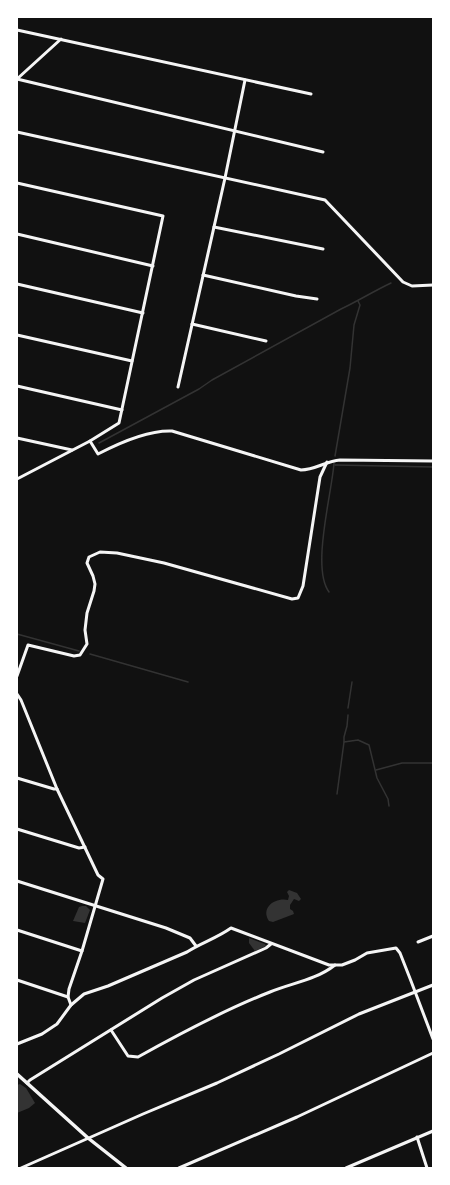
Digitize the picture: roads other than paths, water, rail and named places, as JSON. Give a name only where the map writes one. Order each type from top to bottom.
[{"type":"street","points":[[17,30],[311,94]]},
{"type":"street","points":[[17,79],[61,39]]},
{"type":"street","points":[[17,79],[323,152]]},
{"type":"street","points":[[178,387],[225,178],[245,80]]},
{"type":"street","points":[[17,132],[325,200],[403,282],[412,286],[433,285]]},
{"type":"street","points":[[17,183],[164,216],[120,419],[117,426],[17,479]]},
{"type":"street","points":[[214,227],[323,249]]},
{"type":"street","points":[[17,234],[153,266]]},
{"type":"street","points":[[203,275],[296,296],[317,299]]},
{"type":"street","points":[[17,284],[143,313]]},
{"type":"street","points":[[192,324],[266,341]]},
{"type":"street","points":[[17,335],[132,361]]},
{"type":"street","points":[[17,386],[122,410]]},
{"type":"street","points":[[90,441],[98,454],[114,446],[154,432],[172,431],[301,470],[309,470],[327,462],[340,460],[433,461]]},
{"type":"street","points":[[17,438],[72,450]]},
{"type":"street","points":[[17,676],[28,645],[74,656],[80,655],[84,649],[87,644],[85,630],[86,613],[94,592],[93,576],[87,563],[89,556],[94,554],[108,552],[164,563],[292,599],[298,598],[303,586],[320,477],[327,462]]},
{"type":"street","points":[[17,694],[27,714],[57,789],[98,875],[103,879],[82,951],[68,989],[68,997],[71,1005]]},
{"type":"street","points":[[17,778],[54,790],[57,789]]},
{"type":"street","points":[[17,829],[78,848],[85,847]]},
{"type":"street","points":[[17,881],[166,928],[190,938],[196,946]]},
{"type":"street","points":[[17,1044],[42,1034],[57,1024],[71,1005],[84,994],[108,986],[187,952],[231,928],[334,966],[342,965],[355,960],[367,952],[396,948],[400,953],[433,1039]]},
{"type":"street","points":[[17,930],[82,951]]},
{"type":"street","points":[[418,942],[433,936]]},
{"type":"street","points":[[27,1083],[194,980],[266,948],[271,944]]},
{"type":"street","points":[[112,1030],[128,1056],[138,1056],[199,1024],[271,992],[325,973],[334,966]]},
{"type":"street","points":[[17,980],[68,997]]},
{"type":"street","points":[[21,1168],[217,1083],[359,1014],[433,985]]},
{"type":"street","points":[[179,1168],[297,1117],[433,1053]]},
{"type":"street","points":[[17,1074],[88,1138],[126,1168]]},
{"type":"street","points":[[346,1168],[433,1131]]},
{"type":"street","points":[[417,1137],[427,1168]]},
{"type":"waterway","points":[[99,443],[199,389],[212,380],[341,309],[391,283]]},
{"type":"waterway","points":[[335,456],[350,368],[354,325],[360,305],[358,301]]},
{"type":"waterway","points":[[329,592],[324,581],[322,549],[334,463]]},
{"type":"waterway","points":[[335,465],[433,467]]},
{"type":"waterway","points":[[17,634],[79,651]]},
{"type":"waterway","points":[[90,654],[188,682]]},
{"type":"waterway","points":[[348,708],[352,682]]},
{"type":"waterway","points":[[337,794],[348,715]]},
{"type":"waterway","points":[[344,742],[358,740],[369,745],[377,778],[388,799],[389,806]]},
{"type":"waterway","points":[[376,770],[402,763],[433,763]]}]
